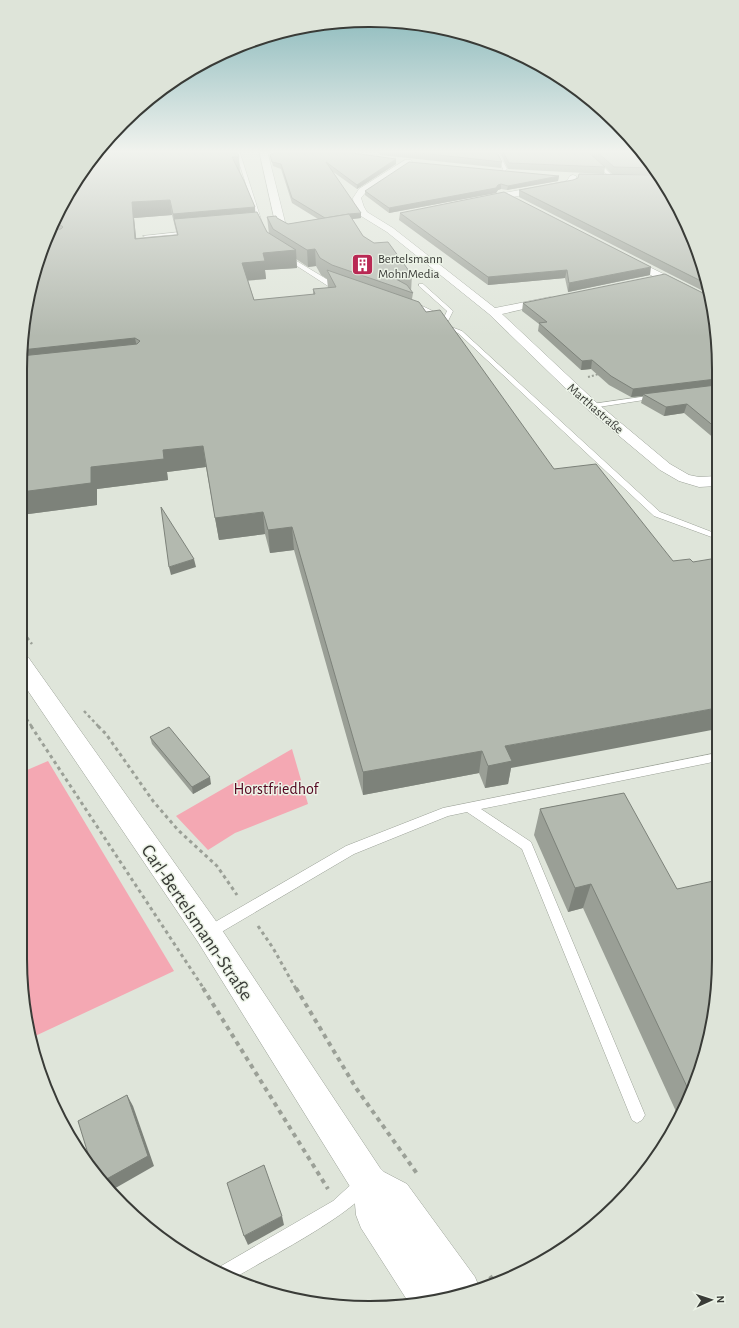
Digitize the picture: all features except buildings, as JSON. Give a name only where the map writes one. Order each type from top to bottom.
[{"type":"main road","name":"Carl-Bertelsmann-Straße","points":[[27,654],[369,1183],[374,1215],[427,1296]]},
{"type":"main road","points":[[369,1183],[394,1197],[475,1282]]},
{"type":"street","points":[[278,212],[282,231],[289,236],[308,234]]},
{"type":"street","name":"Marthastraße","points":[[364,212],[374,221],[390,230],[493,312],[592,406],[666,467],[684,478],[699,482],[712,482]]},
{"type":"street","points":[[360,224],[390,218]]},
{"type":"street","points":[[615,252],[690,291]]},
{"type":"street","points":[[648,280],[663,277]]},
{"type":"street","points":[[493,312],[564,297]]},
{"type":"lane","points":[[257,212],[264,232]]},
{"type":"lane","points":[[254,226],[261,225]]},
{"type":"lane","points":[[145,236],[199,231]]},
{"type":"lane","points":[[277,251],[330,285],[345,291]]},
{"type":"lane","points":[[421,285],[450,310],[441,325]]},
{"type":"lane","points":[[405,299],[439,316],[441,325]]},
{"type":"lane","points":[[431,322],[460,332],[657,514],[712,535]]},
{"type":"lane","points":[[592,406],[660,397]]},
{"type":"lane","points":[[208,933],[350,850],[447,811],[712,758]]},
{"type":"lane","points":[[469,807],[527,846],[637,1115]]},
{"type":"lane","points":[[229,1271],[339,1207],[369,1183]]},
{"type":"path","points":[[565,380],[601,373]]},
{"type":"path","points":[[81,708],[106,734],[153,801],[178,830],[220,870]]},
{"type":"path","points":[[27,721],[194,974],[339,1207]]},
{"type":"path","points":[[273,948],[288,976],[356,1088],[420,1179]]},
{"type":"green space","name":"Horstfriedhof","points":[[292,749],[308,804],[235,833],[208,850],[176,816]]},
{"type":"green space","points":[[48,761],[174,971],[36,1035],[30,1003],[27,958],[27,770]]},
{"type":"place","name":"Bertelsmann MohnMedia","points":[[362,265]]}]
